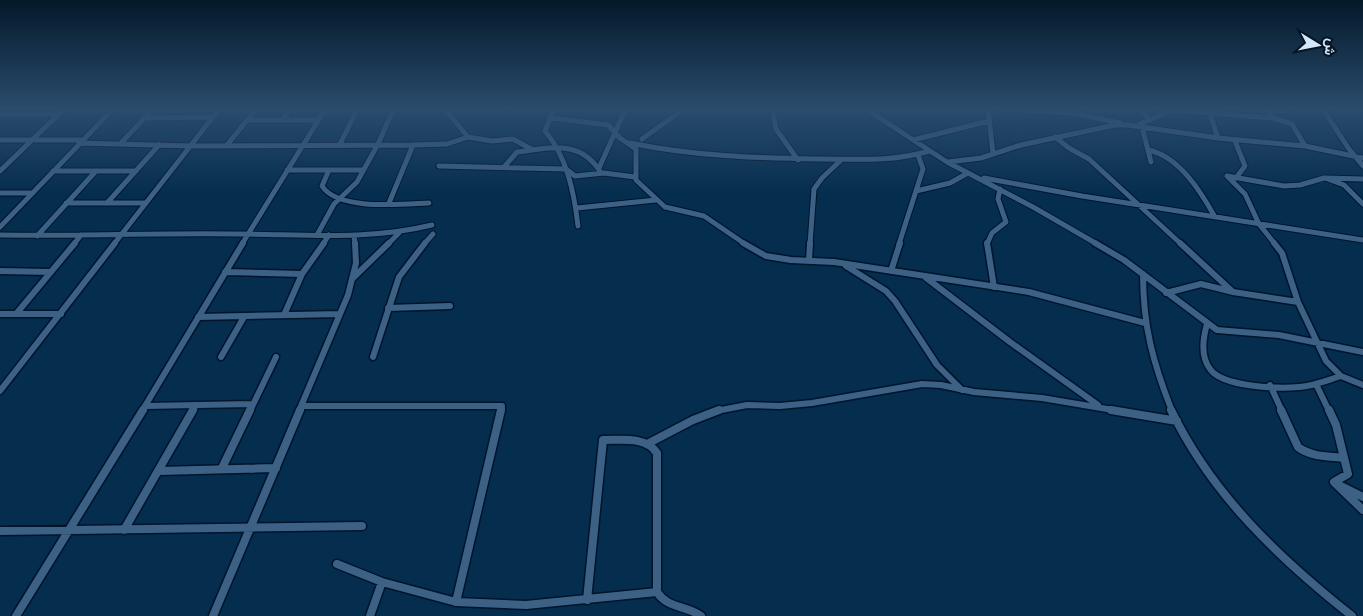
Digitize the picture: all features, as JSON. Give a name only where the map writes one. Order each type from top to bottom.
[{"type":"street","points":[[1,170],[35,137]]},
{"type":"street","points":[[1,225],[85,137]]},
{"type":"street","points":[[121,143],[127,137]]},
{"type":"street","points":[[0,391],[198,137]]},
{"type":"street","points":[[226,145],[233,137]]},
{"type":"street","points":[[16,616],[308,137]]},
{"type":"street","points":[[340,144],[344,137]]},
{"type":"street","points":[[317,235],[330,210],[354,186],[381,137]]},
{"type":"street","points":[[0,140],[81,141],[192,146],[413,145],[447,144],[468,137],[492,141],[513,139],[534,151]]},
{"type":"street","points":[[551,137],[566,169],[577,208],[578,226]]},
{"type":"street","points":[[600,170],[613,137]]},
{"type":"street","points":[[619,137],[637,151],[635,177],[638,183],[656,200],[670,209],[704,216],[743,243],[766,256],[778,259],[843,264],[1029,292],[1145,323]]},
{"type":"street","points":[[642,140],[646,137]]},
{"type":"street","points":[[780,137],[798,160]]},
{"type":"street","points":[[908,137],[947,162],[1000,189],[1116,256],[1143,274],[1207,324],[1221,332],[1279,335],[1363,352]]},
{"type":"street","points":[[913,140],[926,137]]},
{"type":"street","points":[[991,137],[993,154]]},
{"type":"street","points":[[947,162],[981,158],[1055,137],[1089,159],[1234,292]]},
{"type":"street","points":[[1145,137],[1151,162]]},
{"type":"street","points":[[1209,137],[1235,141],[1305,146],[1360,158]]},
{"type":"street","points":[[1300,137],[1305,146]]},
{"type":"street","points":[[1341,137],[1349,149],[1360,158],[1363,166]]},
{"type":"street","points":[[1235,141],[1244,166],[1236,178]]},
{"type":"street","points":[[629,143],[703,155],[798,160],[889,159],[918,155],[929,151]]},
{"type":"street","points":[[107,203],[160,145]]},
{"type":"street","points":[[389,203],[413,145]]},
{"type":"street","points":[[505,166],[518,152],[557,147],[579,150],[591,157],[600,170]]},
{"type":"street","points":[[1148,150],[1161,153],[1176,167],[1203,198],[1215,217]]},
{"type":"street","points":[[891,271],[924,169],[918,155]]},
{"type":"street","points":[[809,261],[814,189],[822,178],[841,160]]},
{"type":"street","points":[[439,166],[505,166],[566,169],[575,176],[600,170],[635,177]]},
{"type":"street","points":[[287,170],[364,170]]},
{"type":"street","points":[[329,170],[324,180],[323,190],[330,198],[389,203],[430,203]]},
{"type":"street","points":[[53,171],[136,171]]},
{"type":"street","points":[[37,236],[96,171]]},
{"type":"street","points":[[916,191],[950,183],[968,173]]},
{"type":"street","points":[[975,176],[1363,240]]},
{"type":"street","points":[[1363,179],[1324,178],[1300,185],[1284,186],[1227,176],[1245,194],[1259,224],[1282,253],[1298,302],[1326,361],[1341,376],[1363,385]]},
{"type":"street","points":[[1324,178],[1328,181],[1344,185],[1363,204]]},
{"type":"street","points":[[994,286],[987,246],[988,238],[1006,222],[998,199],[1000,189]]},
{"type":"street","points":[[0,193],[31,193]]},
{"type":"street","points":[[577,208],[656,200]]},
{"type":"street","points":[[66,203],[146,203]]},
{"type":"street","points":[[0,235],[247,234],[329,236],[398,233],[432,225]]},
{"type":"street","points":[[353,278],[398,233]]},
{"type":"street","points":[[373,357],[399,277],[433,234]]},
{"type":"street","points":[[16,314],[81,235]]},
{"type":"street","points":[[213,616],[340,314],[356,264],[354,235]]},
{"type":"street","points":[[284,315],[302,274],[329,236]]},
{"type":"street","points":[[843,264],[886,291],[895,301],[937,365],[963,391]]},
{"type":"street","points":[[1,273],[51,272]]},
{"type":"street","points":[[224,272],[302,274]]},
{"type":"street","points":[[1143,274],[1145,323],[1160,382],[1177,421],[1203,466],[1235,510],[1290,565],[1352,616]]},
{"type":"street","points":[[924,276],[1010,342],[1101,407]]},
{"type":"street","points":[[1166,293],[1201,284],[1234,292],[1298,302]]},
{"type":"street","points":[[388,308],[450,306]]},
{"type":"street","points":[[0,314],[60,314]]},
{"type":"street","points":[[198,317],[340,314]]},
{"type":"street","points":[[221,357],[244,317]]},
{"type":"street","points":[[1207,324],[1204,334],[1204,354],[1210,370],[1215,375],[1238,382],[1299,387],[1341,376]]},
{"type":"street","points":[[222,468],[276,357]]},
{"type":"street","points":[[588,600],[604,440],[649,443],[693,420],[724,408],[747,405],[780,406],[804,404],[922,384],[963,391],[1025,396],[1101,407],[1177,421]]},
{"type":"street","points":[[1316,384],[1336,425],[1348,474],[1334,482]]},
{"type":"street","points":[[1270,385],[1302,451],[1310,454],[1344,458]]},
{"type":"street","points":[[145,406],[252,404]]},
{"type":"street","points":[[124,530],[160,471],[196,405]]},
{"type":"street","points":[[302,406],[502,406],[456,602]]},
{"type":"street","points":[[649,443],[657,453],[657,592],[661,600],[669,606],[697,612],[701,616]]},
{"type":"street","points":[[160,471],[276,468]]},
{"type":"street","points":[[1334,482],[1363,498]]},
{"type":"street","points":[[1334,482],[1363,510]]},
{"type":"street","points":[[0,531],[362,526]]},
{"type":"street","points":[[337,564],[382,582],[456,602],[526,605],[657,592]]},
{"type":"street","points":[[370,616],[382,582]]}]
